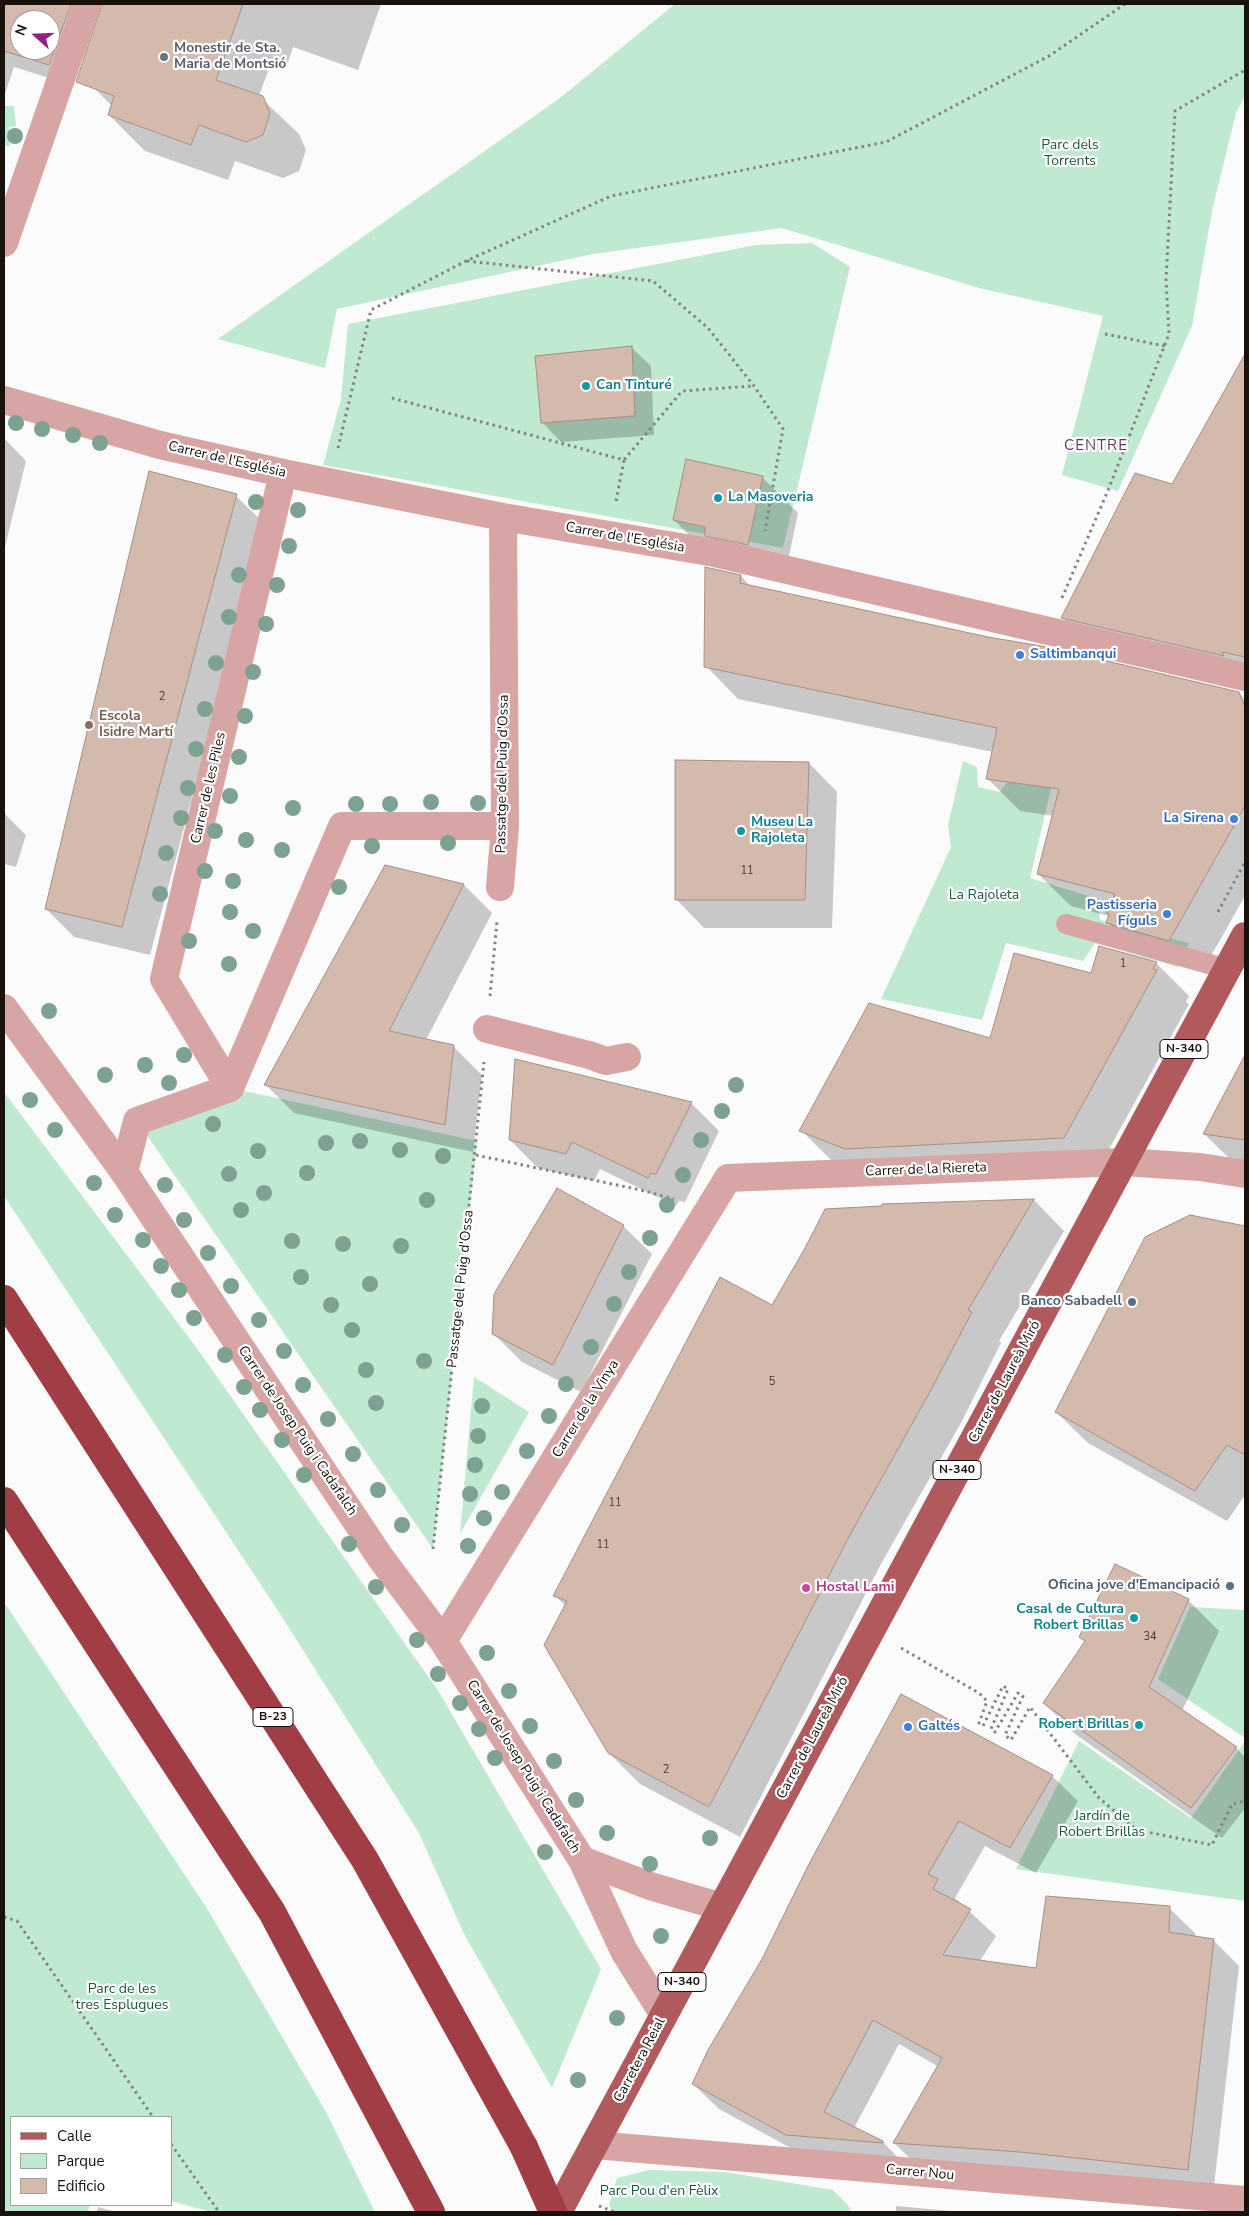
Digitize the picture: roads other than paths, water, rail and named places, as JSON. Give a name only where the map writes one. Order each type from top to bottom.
[{"type":"highway","name":"B-23","points":[[4,1299],[365,1860],[524,2146],[553,2212]]},
{"type":"highway","points":[[4,1501],[272,1912],[431,2212]]},
{"type":"main road","name":"Carrer de Laureà Miró","points":[[722,1907],[1245,936]]},
{"type":"main road","name":"Carretera Reial","points":[[558,2212],[722,1907]]},
{"type":"street","points":[[4,243],[87,4]]},
{"type":"street","name":"Carrer de l'Església","points":[[4,400],[160,445],[283,473],[503,517],[715,553],[1245,677]]},
{"type":"street","name":"Carrer de les Piles","points":[[230,1088],[164,979],[283,473]]},
{"type":"street","name":"Passatge del Puig d'Ossa","points":[[500,887],[505,826],[503,517]]},
{"type":"street","points":[[124,1172],[137,1121],[230,1088],[342,826],[505,826]]},
{"type":"street","name":"Carrer de Josep Puig i Cadafalch","points":[[4,1008],[124,1172],[380,1557],[443,1641],[582,1860],[624,1951],[664,2015]]},
{"type":"street","points":[[487,1029],[590,1055],[606,1062],[627,1057]]},
{"type":"street","name":"Carrer de la Riereta","points":[[728,1178],[1123,1162],[1200,1167],[1245,1174]]},
{"type":"street","name":"Carrer de la Vinya","points":[[443,1641],[728,1178]]},
{"type":"street","name":"Carrer de Josep Puig i Cadafalch","points":[[582,1860],[650,1886],[722,1907]]},
{"type":"street","name":"Carrer Nou","points":[[594,2145],[1245,2200]]},
{"type":"lane","points":[[1066,924],[1227,969]]},
{"type":"place","name":"Monestir de Sta. Maria de Montsió","points":[[164,57]]},
{"type":"place","name":"Can Tinturé","points":[[586,386]]},
{"type":"place","name":"La Masoveria","points":[[718,498]]},
{"type":"place","name":"Saltimbanqui","points":[[1020,655]]},
{"type":"place","name":"Escola Isidre Martí","points":[[89,725]]},
{"type":"place","name":"La Sirena","points":[[1234,819]]},
{"type":"place","name":"Museu La Rajoleta","points":[[741,831]]},
{"type":"place","name":"Pastisseria Fíguls","points":[[1167,914]]},
{"type":"place","name":"Banco Sabadell","points":[[1132,1302]]},
{"type":"place","name":"Oficina jove d'Emancipació","points":[[1230,1586]]},
{"type":"place","name":"Hostal Lami","points":[[806,1588]]},
{"type":"place","name":"Casal de Cultura Robert Brillas","points":[[1134,1618]]},
{"type":"place","name":"Robert Brillas","points":[[1139,1725]]},
{"type":"place","name":"Galtés","points":[[908,1727]]},
{"type":"district","name":"CENTRE","points":[[1096,446]]},
{"type":"park label","name":"Parc dels Torrents","points":[[1070,154]]},
{"type":"park label","name":"La Rajoleta","points":[[984,896]]},
{"type":"park label","name":"Jardín de Robert Brillas","points":[[1102,1825]]},
{"type":"park label","name":"Parc de les tres Esplugues","points":[[122,1998]]},
{"type":"park label","name":"Parc Pou d'en Fèlix","points":[[659,2192]]}]
